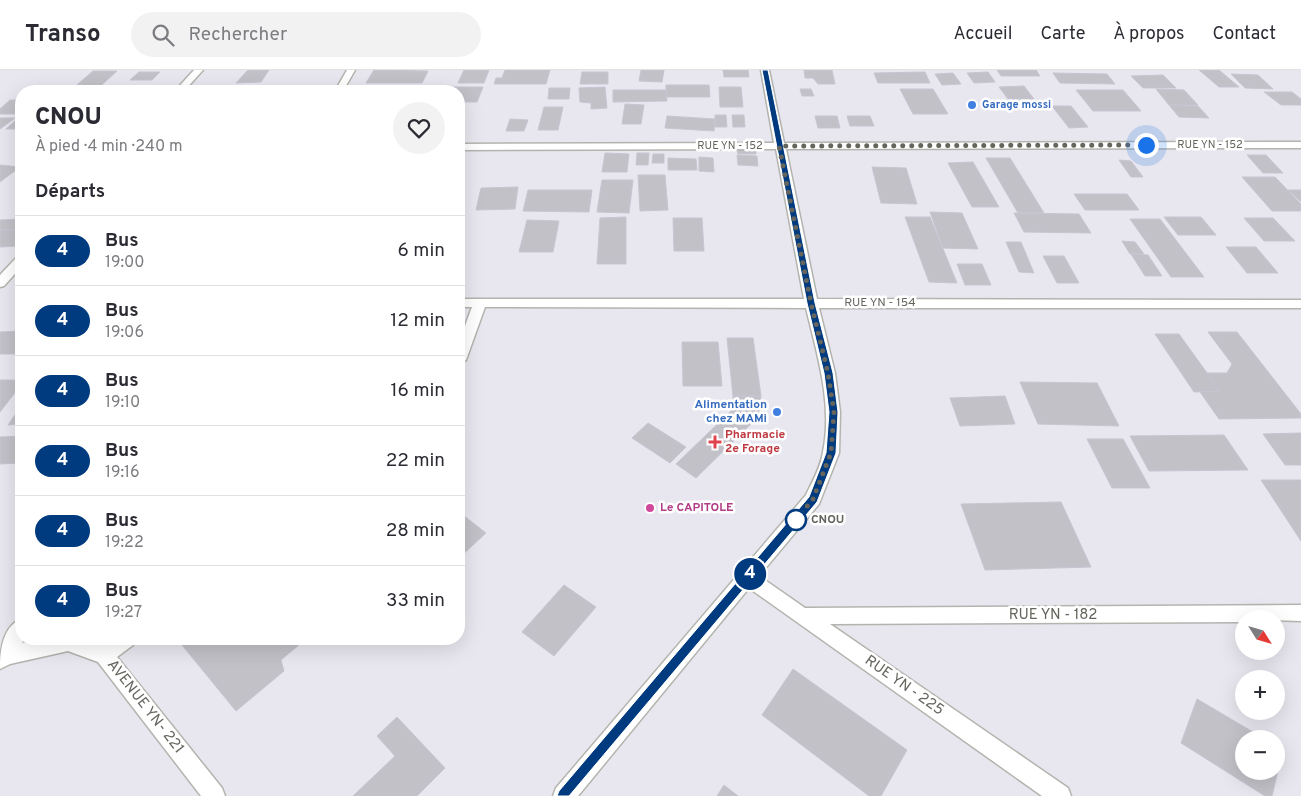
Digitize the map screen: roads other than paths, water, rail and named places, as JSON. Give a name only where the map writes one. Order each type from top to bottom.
[{"type":"street","points":[[185,85],[199,70]]},
{"type":"street","points":[[343,85],[352,70]]},
{"type":"street","points":[[564,796],[813,499],[831,453],[834,412],[828,373],[811,303],[765,70]]},
{"type":"street","name":"RUE YN - 152","points":[[465,147],[1301,145]]},
{"type":"street","points":[[0,283],[15,267]]},
{"type":"street","name":"RUE YN - 154","points":[[465,303],[1301,304]]},
{"type":"street","points":[[465,344],[480,303]]},
{"type":"street","name":"RUE YN - 225","points":[[747,577],[1060,796]]},
{"type":"street","name":"RUE YN - 182","points":[[805,616],[1301,613]]},
{"type":"street","name":"AVENUE YN- 221","points":[[2,658],[15,637]]},
{"type":"street","name":"AVENUE YN- 221","points":[[2,658],[56,645]]},
{"type":"street","name":"AVENUE YN- 221","points":[[76,645],[104,655],[214,796]]},
{"type":"street","points":[[104,655],[118,645]]},
{"type":"place","name":"Garage mossi","points":[[972,105]]},
{"type":"place","name":"Alimentation chez MAMi","points":[[777,412]]},
{"type":"place","name":"Pharmacie 2e Forage","points":[[715,442]]},
{"type":"place","name":"Le CAPITOLE","points":[[650,508]]},
{"type":"place","name":"CNOU","points":[[796,520]]}]
